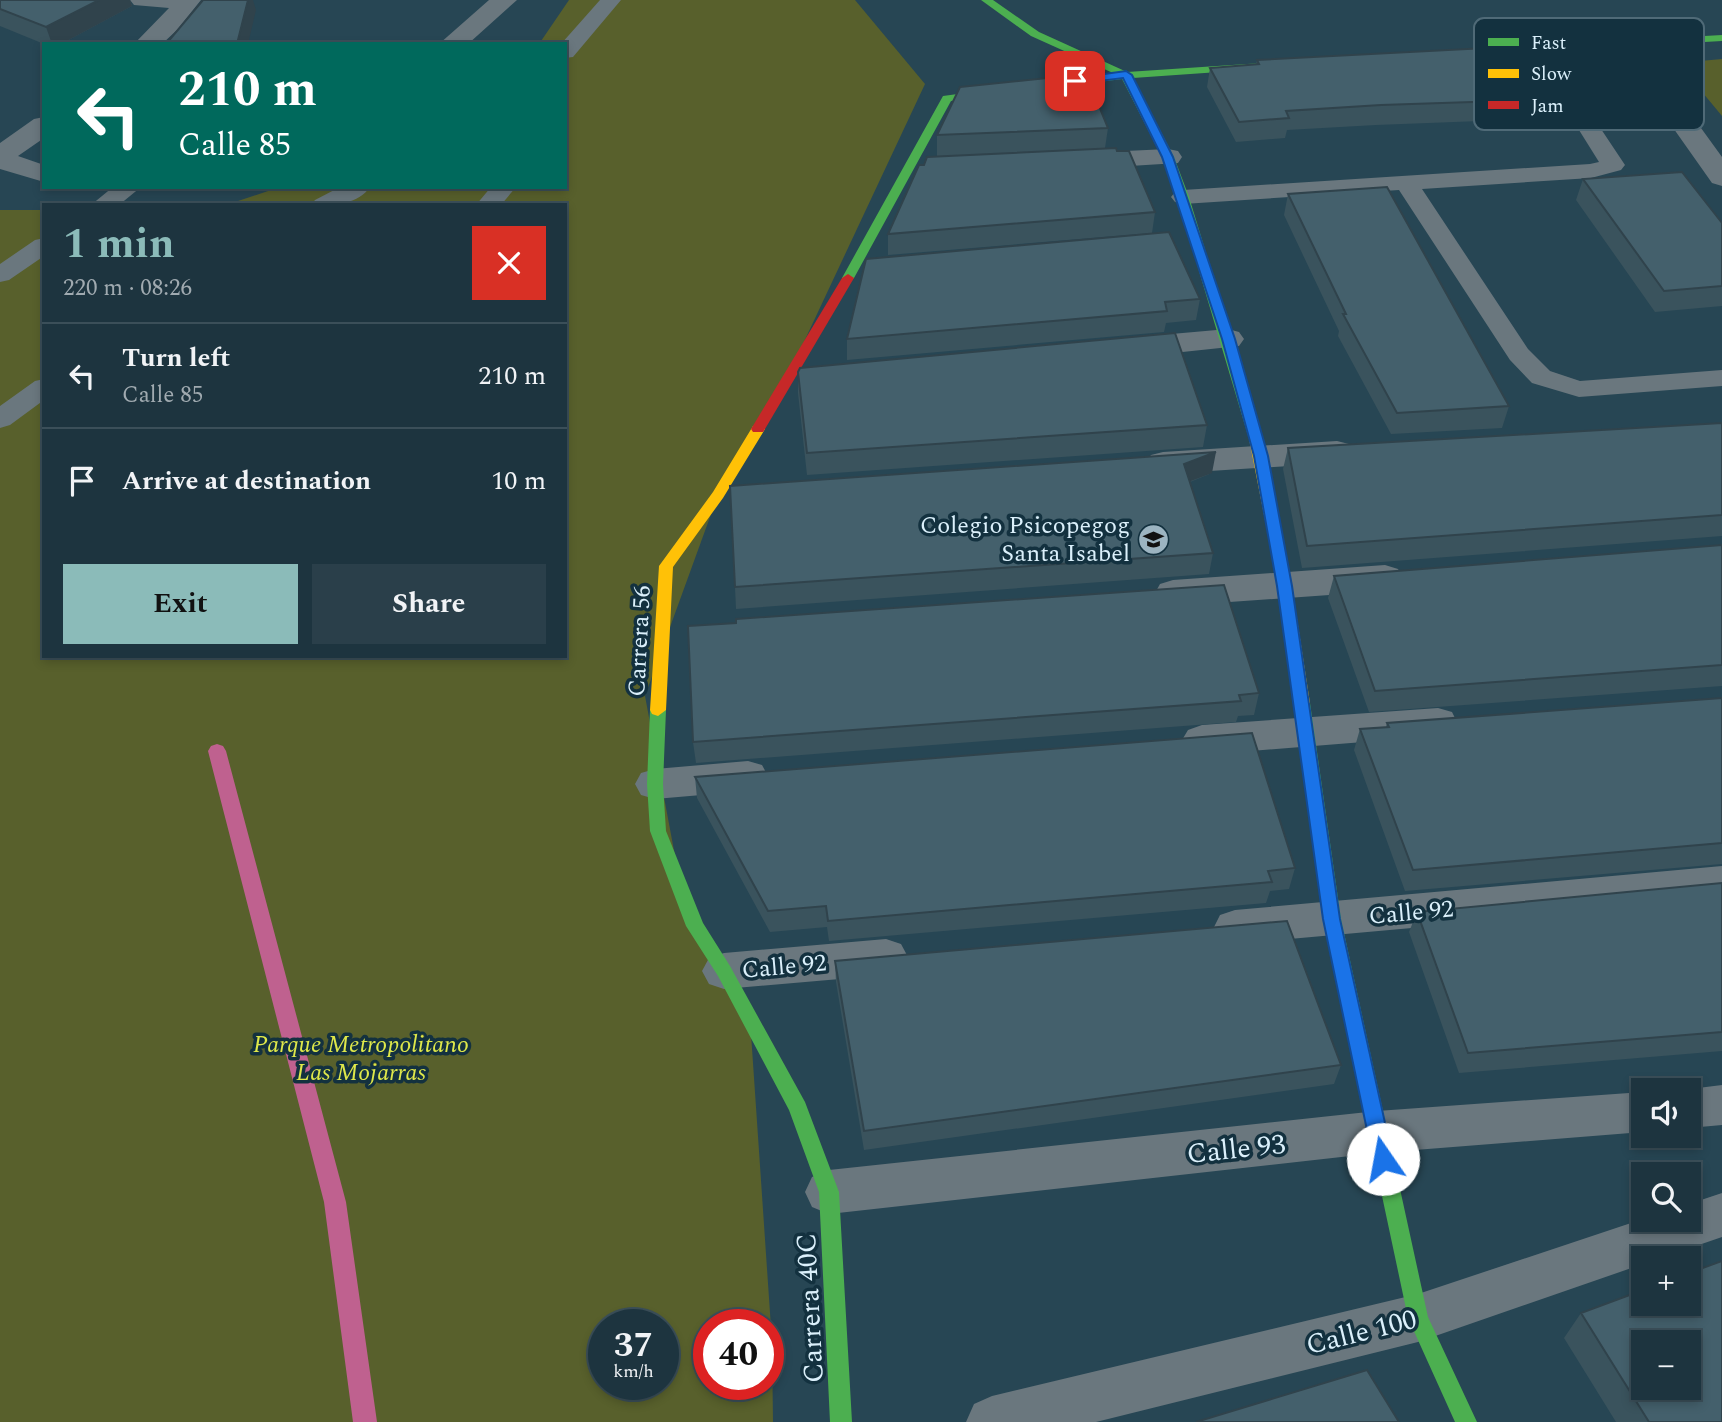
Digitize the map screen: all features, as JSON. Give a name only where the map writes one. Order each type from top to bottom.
[{"type":"street","points":[[143,0],[173,0]]},
{"type":"street","points":[[150,42],[188,0]]},
{"type":"street","points":[[454,42],[504,0]]},
{"type":"street","points":[[986,0],[1009,20],[1061,47],[1126,75],[1277,65]]},
{"type":"street","points":[[1704,39],[1722,38]]},
{"type":"street","points":[[1456,54],[1474,53]]},
{"type":"street","points":[[1126,75],[1168,157],[1183,197],[1184,242],[1228,339],[1261,456],[1285,586],[1332,919],[1377,1132],[1418,1318],[1466,1422]]},
{"type":"street","name":"Carrera 56","points":[[829,1192],[797,1108],[724,971],[695,926],[658,831],[656,784],[675,629],[666,566],[718,495],[787,378],[867,269],[923,167],[947,98],[1126,75]]},
{"type":"street","points":[[0,158],[42,126]]},
{"type":"street","points":[[1688,130],[1722,177]]},
{"type":"street","points":[[1059,162],[1168,157]]},
{"type":"street","points":[[0,158],[42,173]]},
{"type":"street","points":[[1091,351],[1228,339]]},
{"type":"street","points":[[787,378],[829,374]]},
{"type":"street","points":[[1136,466],[1373,450]]},
{"type":"street","points":[[718,495],[760,492]]},
{"type":"street","points":[[1146,595],[1422,575]]},
{"type":"street","points":[[1166,743],[1471,720]]},
{"type":"street","points":[[656,784],[780,774]]},
{"type":"street","name":"Calle 92","points":[[1194,931],[1722,883]]},
{"type":"street","name":"Calle 92","points":[[724,971],[917,955]]},
{"type":"street","points":[[1701,1107],[1722,1105]]},
{"type":"street","name":"Calle 93","points":[[829,1192],[1377,1132],[1631,1113]]},
{"type":"street","name":"Carrera 40C","points":[[829,1192],[841,1422]]},
{"type":"street","name":"Calle 100","points":[[992,1422],[1418,1318],[1722,1215]]},
{"type":"lane","points":[[567,50],[611,0]]},
{"type":"lane","points":[[1183,197],[1591,171],[1613,165],[1590,130]]},
{"type":"lane","points":[[1406,183],[1519,354],[1541,377],[1579,389],[1722,378]]},
{"type":"lane","points":[[106,203],[126,189]]},
{"type":"lane","points":[[327,203],[354,189]]},
{"type":"lane","points":[[490,203],[502,189]]},
{"type":"lane","points":[[0,275],[42,246]]},
{"type":"lane","points":[[0,419],[42,388]]},
{"type":"green space","name":"Parque Metropolitano Las Mojarras","points":[[569,0],[855,0],[925,84],[787,378],[718,495],[645,696],[682,893],[750,1019],[770,1309],[693,1309],[693,1400],[773,1400],[773,1422],[0,1422],[0,210],[42,210],[42,658],[567,658],[567,203],[232,203],[274,189],[567,189],[567,42],[540,42]]},
{"type":"green space","points":[[1722,59],[1722,116],[1704,94],[1704,61]]},
{"type":"building","points":[[0,0],[99,0],[46,27],[0,9]]},
{"type":"building","points":[[203,0],[248,0],[238,42],[168,42]]},
{"type":"building","points":[[1474,49],[1474,102],[1286,111],[1289,118],[1239,122],[1210,68],[1259,64],[1257,60]]},
{"type":"building","points":[[1086,74],[1108,128],[937,135],[960,87]]},
{"type":"building","points":[[1116,148],[1117,151],[1129,151],[1155,212],[888,234],[919,165],[924,165],[927,157]]},
{"type":"building","points":[[1682,172],[1722,223],[1722,286],[1664,291],[1583,179]]},
{"type":"building","points":[[1387,187],[1509,406],[1397,413],[1343,314],[1346,314],[1288,194]]},
{"type":"building","points":[[1169,232],[1200,299],[1165,302],[1167,311],[847,339],[866,259]]},
{"type":"building","points":[[1175,333],[1207,425],[807,453],[798,372],[800,368]]},
{"type":"building","points":[[1722,423],[1722,515],[1307,546],[1288,448]]},
{"type":"building","points":[[1216,452],[1184,464],[1213,553],[735,587],[730,486]]},
{"type":"building","points":[[1722,545],[1722,665],[1375,691],[1334,576]]},
{"type":"building","points":[[1224,585],[1259,693],[1239,695],[1241,701],[693,742],[688,626],[736,623],[736,619]]},
{"type":"building","points":[[1722,698],[1722,843],[1413,870],[1360,729],[1389,727],[1387,723]]},
{"type":"building","points":[[1252,733],[1295,868],[1268,871],[1272,882],[828,921],[826,906],[768,911],[695,777]]},
{"type":"building","points":[[1722,883],[1722,1032],[1468,1053],[1417,912]]},
{"type":"building","points":[[1287,921],[1341,1065],[864,1131],[835,961]]},
{"type":"building","points":[[1722,1261],[1722,1422],[1649,1422],[1635,1400],[1701,1400],[1701,1330],[1631,1330],[1631,1393],[1581,1313],[1631,1294],[1631,1316],[1701,1316],[1701,1269]]},
{"type":"building","points":[[1367,1370],[1399,1422],[1196,1422]]},
{"type":"waterway","points":[[217,751],[335,1202],[365,1422]]},
{"type":"traffic: fast","points":[[986,0],[1035,34],[1126,75],[1168,157],[1183,197],[1256,439]]},
{"type":"traffic: fast","points":[[1704,39],[1722,38]]},
{"type":"traffic: fast","points":[[848,278],[947,98],[1126,75],[1262,66]]},
{"type":"traffic: fast","points":[[1302,703],[1332,919],[1418,1318],[1466,1422]]},
{"type":"traffic: fast","points":[[658,710],[655,784],[658,831],[695,926],[724,971],[798,1108],[829,1192],[841,1422]]},
{"type":"traffic: slow","points":[[658,710],[666,566],[718,495],[758,429]]},
{"type":"traffic: slow","points":[[1256,439],[1285,586],[1302,703]]},
{"type":"traffic: jam","points":[[758,429],[848,278]]},
{"type":"place","name":"Colegio Psicopegog Santa Isabel","points":[[1153,539]]},
{"type":"route","points":[[1075,81],[1126,75],[1168,157],[1228,339],[1261,456],[1285,586],[1332,919],[1383,1159]]}]
